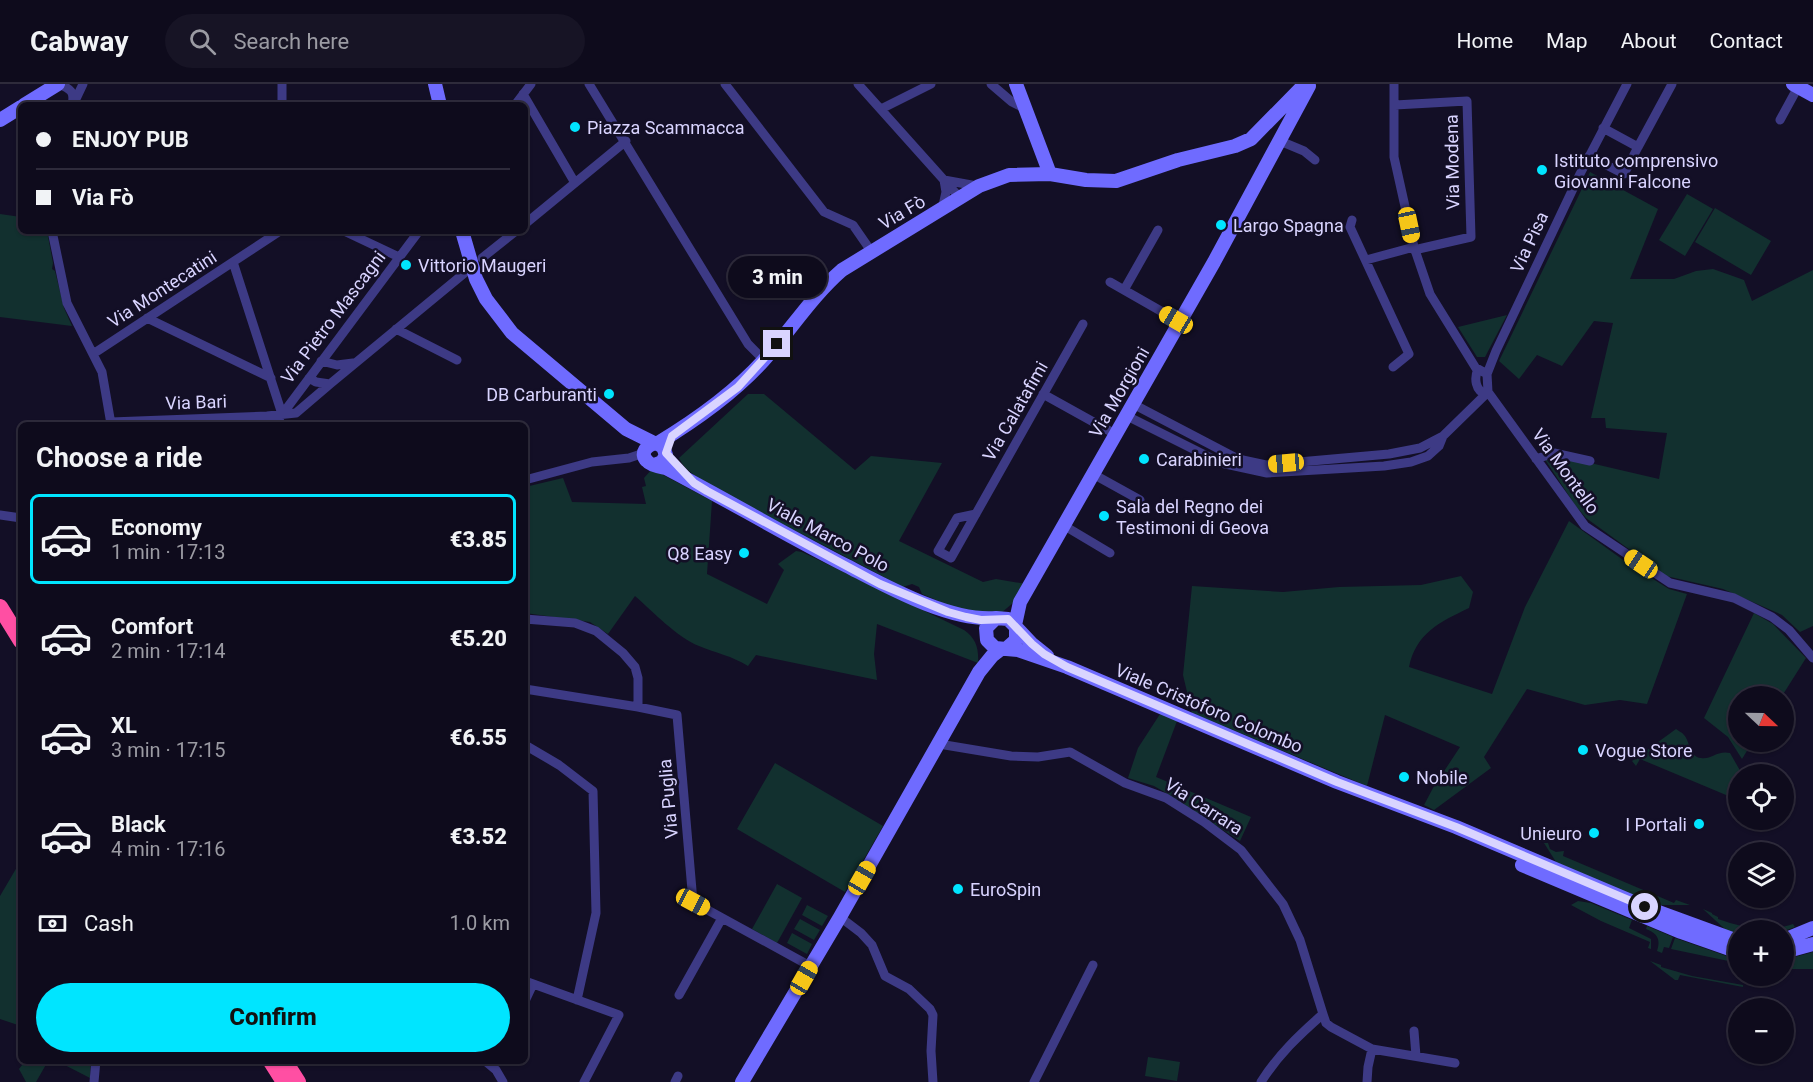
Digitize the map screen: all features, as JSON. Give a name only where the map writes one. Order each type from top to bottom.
[{"type":"highway","points":[[0,595],[18,625]]},
{"type":"highway","points":[[0,607],[18,636]]},
{"type":"highway","points":[[0,618],[18,648]]},
{"type":"highway","points":[[273,1064],[284,1082]]},
{"type":"highway","points":[[285,1064],[296,1082]]},
{"type":"main road","points":[[29,102],[58,84]]},
{"type":"main road","points":[[435,84],[439,102]]},
{"type":"main road","points":[[1016,84],[1050,174]]},
{"type":"main road","points":[[1291,110],[1305,84]]},
{"type":"main road","points":[[1251,139],[1291,110],[1310,84]]},
{"type":"main road","points":[[1795,85],[1813,95]]},
{"type":"main road","points":[[0,120],[18,109]]},
{"type":"main road","name":"Via Morgioni","points":[[1020,602],[1115,434],[1136,413],[1180,322],[1291,110]]},
{"type":"main road","name":"Via Fò","points":[[655,453],[672,436],[738,387],[764,360],[828,282],[842,270],[979,186],[1008,175],[1050,174],[1086,180],[1116,181],[1178,160],[1214,153],[1251,139],[1278,135]]},
{"type":"main road","points":[[467,238],[478,262],[476,279],[486,299],[512,333],[655,453]]},
{"type":"main road","name":"Viale Marco Polo","points":[[655,453],[694,483],[880,584],[948,612]]},
{"type":"main road","points":[[979,672],[987,626],[1020,602]]},
{"type":"main road","points":[[742,1082],[840,917],[979,672],[992,656],[1016,639],[1015,626],[1020,602]]},
{"type":"main road","points":[[948,612],[981,620],[999,618],[1010,620],[1044,654],[1067,667]]},
{"type":"main road","points":[[948,612],[986,638],[993,647],[1018,650],[1067,667]]},
{"type":"main road","name":"Viale Cristoforo Colombo","points":[[1067,667],[1337,782],[1456,827],[1645,907],[1728,937]]},
{"type":"main road","name":"Viale Cristoforo Colombo","points":[[1337,782],[1365,797],[1588,893],[1686,934],[1728,948]]},
{"type":"main road","points":[[1794,936],[1813,928]]},
{"type":"main road","points":[[1794,949],[1813,944]]},
{"type":"street","points":[[58,84],[72,91],[73,102]]},
{"type":"street","points":[[74,102],[84,84]]},
{"type":"street","points":[[282,84],[282,102]]},
{"type":"street","points":[[517,102],[531,84]]},
{"type":"street","points":[[589,84],[626,141],[748,344],[764,360]]},
{"type":"street","points":[[725,84],[824,212],[853,225],[871,251]]},
{"type":"street","points":[[858,84],[961,199]]},
{"type":"street","points":[[881,109],[919,87],[931,84]]},
{"type":"street","points":[[991,84],[1012,102],[1024,108]]},
{"type":"street","points":[[1394,84],[1394,158],[1414,249],[1430,294],[1482,371],[1487,393]]},
{"type":"street","name":"Via Pisa","points":[[1482,371],[1496,351],[1626,84]]},
{"type":"street","points":[[1589,156],[1624,174],[1672,84]]},
{"type":"street","points":[[1780,120],[1795,85]]},
{"type":"street","points":[[523,94],[528,102]]},
{"type":"street","name":"Via Modena","points":[[1395,105],[1467,101],[1471,237],[1414,249]]},
{"type":"street","points":[[528,103],[575,183]]},
{"type":"street","points":[[1603,128],[1638,147]]},
{"type":"street","points":[[1278,135],[1315,160]]},
{"type":"street","points":[[528,222],[626,141]]},
{"type":"street","points":[[945,180],[966,186],[979,186]]},
{"type":"street","points":[[942,210],[946,192],[945,180]]},
{"type":"street","points":[[1352,220],[1350,227],[1409,354],[1392,367]]},
{"type":"street","points":[[1124,290],[1158,230]]},
{"type":"street","points":[[53,234],[67,303],[102,372],[111,422]]},
{"type":"street","name":"Via Montecatini","points":[[93,354],[275,234]]},
{"type":"street","points":[[350,234],[399,257]]},
{"type":"street","name":"Via Pietro Mascagni","points":[[276,422],[417,234]]},
{"type":"street","points":[[233,262],[282,414],[296,413],[512,234]]},
{"type":"street","points":[[1366,260],[1414,249]]},
{"type":"street","points":[[1110,282],[1180,322]]},
{"type":"street","points":[[147,318],[271,378]]},
{"type":"street","name":"Via Calatafimi","points":[[976,514],[957,518],[938,551],[951,558],[976,514],[1043,394],[1083,324]]},
{"type":"street","points":[[396,329],[457,360]]},
{"type":"street","points":[[321,361],[337,365],[355,362]]},
{"type":"street","points":[[1465,413],[1482,371]]},
{"type":"street","points":[[309,378],[316,382],[330,384]]},
{"type":"street","points":[[1477,388],[1481,393],[1487,393]]},
{"type":"street","points":[[1136,413],[1238,459],[1266,465],[1389,454],[1420,448],[1443,436],[1487,393]]},
{"type":"street","name":"Via Montello","points":[[1487,393],[1585,526],[1670,583],[1734,598],[1772,616],[1789,630],[1813,658]]},
{"type":"street","points":[[1043,394],[1115,434]]},
{"type":"street","name":"Via Bari","points":[[130,422],[282,414]]},
{"type":"street","points":[[528,479],[592,462],[655,453]]},
{"type":"street","points":[[1536,459],[1554,453],[1590,461]]},
{"type":"street","points":[[1093,474],[1140,500]]},
{"type":"street","points":[[0,515],[18,518]]},
{"type":"street","points":[[1063,525],[1110,553]]},
{"type":"street","points":[[528,619],[575,623],[596,630],[623,653],[635,667],[638,678],[638,706]]},
{"type":"street","name":"Via Puglia","points":[[528,689],[638,706],[677,715],[693,902],[810,966]]},
{"type":"street","name":"Via Carrara","points":[[939,744],[1011,756],[1038,757],[1070,752],[1125,783],[1166,798],[1204,822],[1241,850],[1283,904],[1300,940],[1323,1014]]},
{"type":"street","points":[[528,747],[560,765],[593,791],[596,914],[577,1000]]},
{"type":"street","points":[[840,917],[872,945],[885,975],[909,989],[930,1009],[933,1016],[931,1051],[933,1082]]},
{"type":"street","points":[[679,995],[722,918]]},
{"type":"street","points":[[1034,1082],[1093,964]]},
{"type":"street","points":[[529,983],[619,1015],[584,1082]]},
{"type":"street","points":[[1261,1082],[1272,1064],[1291,1042],[1323,1014],[1326,1023],[1331,1028],[1372,1049],[1455,1063]]},
{"type":"street","points":[[1414,1031],[1416,1056]]},
{"type":"street","points":[[1367,1082],[1372,1049]]},
{"type":"street","points":[[94,1082],[96,1064]]},
{"type":"street","points":[[495,1064],[503,1082]]},
{"type":"green space","points":[[1590,172],[1658,209],[1630,279],[1674,279],[1696,271],[1713,269],[1744,280],[1752,301],[1813,270],[1813,626],[1800,632],[1782,615],[1723,589],[1666,576],[1586,518],[1544,458],[1556,455],[1659,479],[1667,433],[1606,428],[1605,418],[1591,418],[1613,323],[1594,321],[1562,366],[1537,355],[1519,379],[1499,361]]},
{"type":"green space","points":[[1687,194],[1713,209],[1685,256],[1659,240]]},
{"type":"green space","points":[[1715,208],[1771,241],[1751,275],[1695,242]]},
{"type":"green space","points":[[0,214],[18,217],[18,234],[48,234],[52,269],[55,271],[64,308],[72,326],[0,317]]},
{"type":"green space","points":[[1507,315],[1485,357],[1477,357],[1458,327]]},
{"type":"green space","points":[[748,394],[764,394],[855,470],[871,456],[942,463],[899,541],[983,582],[996,579],[1026,584],[1014,602],[1000,614],[969,614],[922,594],[919,587],[912,584],[903,587],[712,487],[693,474],[679,458]]},
{"type":"green space","points":[[652,469],[712,501],[707,574],[767,604],[784,570],[778,564],[796,551],[802,552],[964,630],[976,644],[978,663],[877,624],[874,654],[877,680],[756,655],[748,666],[682,637],[635,596],[608,634],[590,622],[528,613],[528,486],[563,478],[572,502],[646,504],[642,487],[646,486],[644,478]]},
{"type":"green space","points":[[1569,521],[1626,562],[1669,589],[1687,594],[1647,704],[1620,700],[1585,705],[1527,689],[1484,757],[1491,768],[1434,810],[1424,805],[1460,747],[1385,715],[1367,786],[1192,713],[1183,675],[1192,586],[1283,592],[1339,587],[1421,585],[1461,576],[1473,592],[1469,608],[1448,618],[1423,637],[1412,655],[1409,667],[1492,694],[1525,607]]},
{"type":"green space","points":[[1754,613],[1773,624],[1806,658],[1788,686],[1728,686],[1728,737],[1704,718]]},
{"type":"green space","points":[[1160,714],[1177,721],[1156,777],[1251,817],[1240,841],[1154,786],[1128,778],[1138,748]]},
{"type":"green space","points":[[1676,729],[1684,735],[1697,757],[1708,758],[1725,752],[1730,753],[1736,764],[1728,764],[1728,796],[1640,759],[1636,766],[1632,761]]},
{"type":"green space","points":[[1738,752],[1746,752],[1742,759]]},
{"type":"green space","points":[[775,763],[883,826],[845,892],[737,829]]},
{"type":"green space","points":[[1544,843],[1548,843],[1550,849],[1556,852],[1564,851],[1563,856],[1674,903],[1676,900],[1690,905],[1656,905],[1556,862]]},
{"type":"green space","points":[[18,865],[18,1025],[0,1019],[0,896]]},
{"type":"green space","points":[[777,884],[802,898],[777,943],[752,929]]},
{"type":"green space","points":[[1578,901],[1591,903],[1632,920],[1629,928],[1651,939],[1651,949],[1648,948],[1650,942],[1571,905]]},
{"type":"green space","points":[[807,905],[828,916],[822,926],[802,915]]},
{"type":"green space","points":[[1703,909],[1718,919],[1728,922],[1727,931]]},
{"type":"green space","points":[[800,919],[820,930],[814,940],[794,929]]},
{"type":"green space","points":[[1647,926],[1673,937],[1669,948],[1664,947],[1662,953],[1657,951],[1659,943],[1657,937],[1646,929]]},
{"type":"green space","points":[[792,933],[812,944],[807,954],[787,943]]},
{"type":"green space","points":[[1675,938],[1728,957],[1728,961],[1671,949]]},
{"type":"green space","points":[[1813,952],[1813,969],[1794,969],[1794,957]]},
{"type":"green space","points":[[1650,961],[1661,967],[1728,984],[1680,975],[1678,980]]},
{"type":"green space","points":[[1148,1057],[1180,1062],[1177,1081],[1145,1076]]},
{"type":"green space","points":[[23,1064],[46,1064],[36,1082],[26,1082],[19,1069]]},
{"type":"green space","points":[[63,1064],[91,1064],[90,1078]]},
{"type":"place","name":"Piazza Scammacca","points":[[575,127]]},
{"type":"place","name":"Istituto comprensivo Giovanni Falcone","points":[[1542,170]]},
{"type":"place","name":"Largo Spagna","points":[[1221,225]]},
{"type":"place","name":"Vittorio Maugeri","points":[[406,265]]},
{"type":"place","name":"DB Carburanti","points":[[609,394]]},
{"type":"place","name":"Carabinieri","points":[[1144,459]]},
{"type":"place","name":"Sala del Regno dei Testimoni di Geova","points":[[1104,516]]},
{"type":"place","name":"Q8 Easy","points":[[744,553]]},
{"type":"place","name":"Vogue Store","points":[[1583,750]]},
{"type":"place","name":"Nobile","points":[[1404,777]]},
{"type":"place","name":"I Portali","points":[[1699,824]]},
{"type":"place","name":"Unieuro","points":[[1594,833]]},
{"type":"place","name":"EuroSpin","points":[[958,889]]},
{"type":"route","points":[[777,344],[738,387],[672,436],[665,450],[666,453],[694,483],[880,584],[966,617],[981,620],[1002,617],[1008,619],[1044,654],[1067,667],[1337,782],[1456,827],[1645,907]]}]
